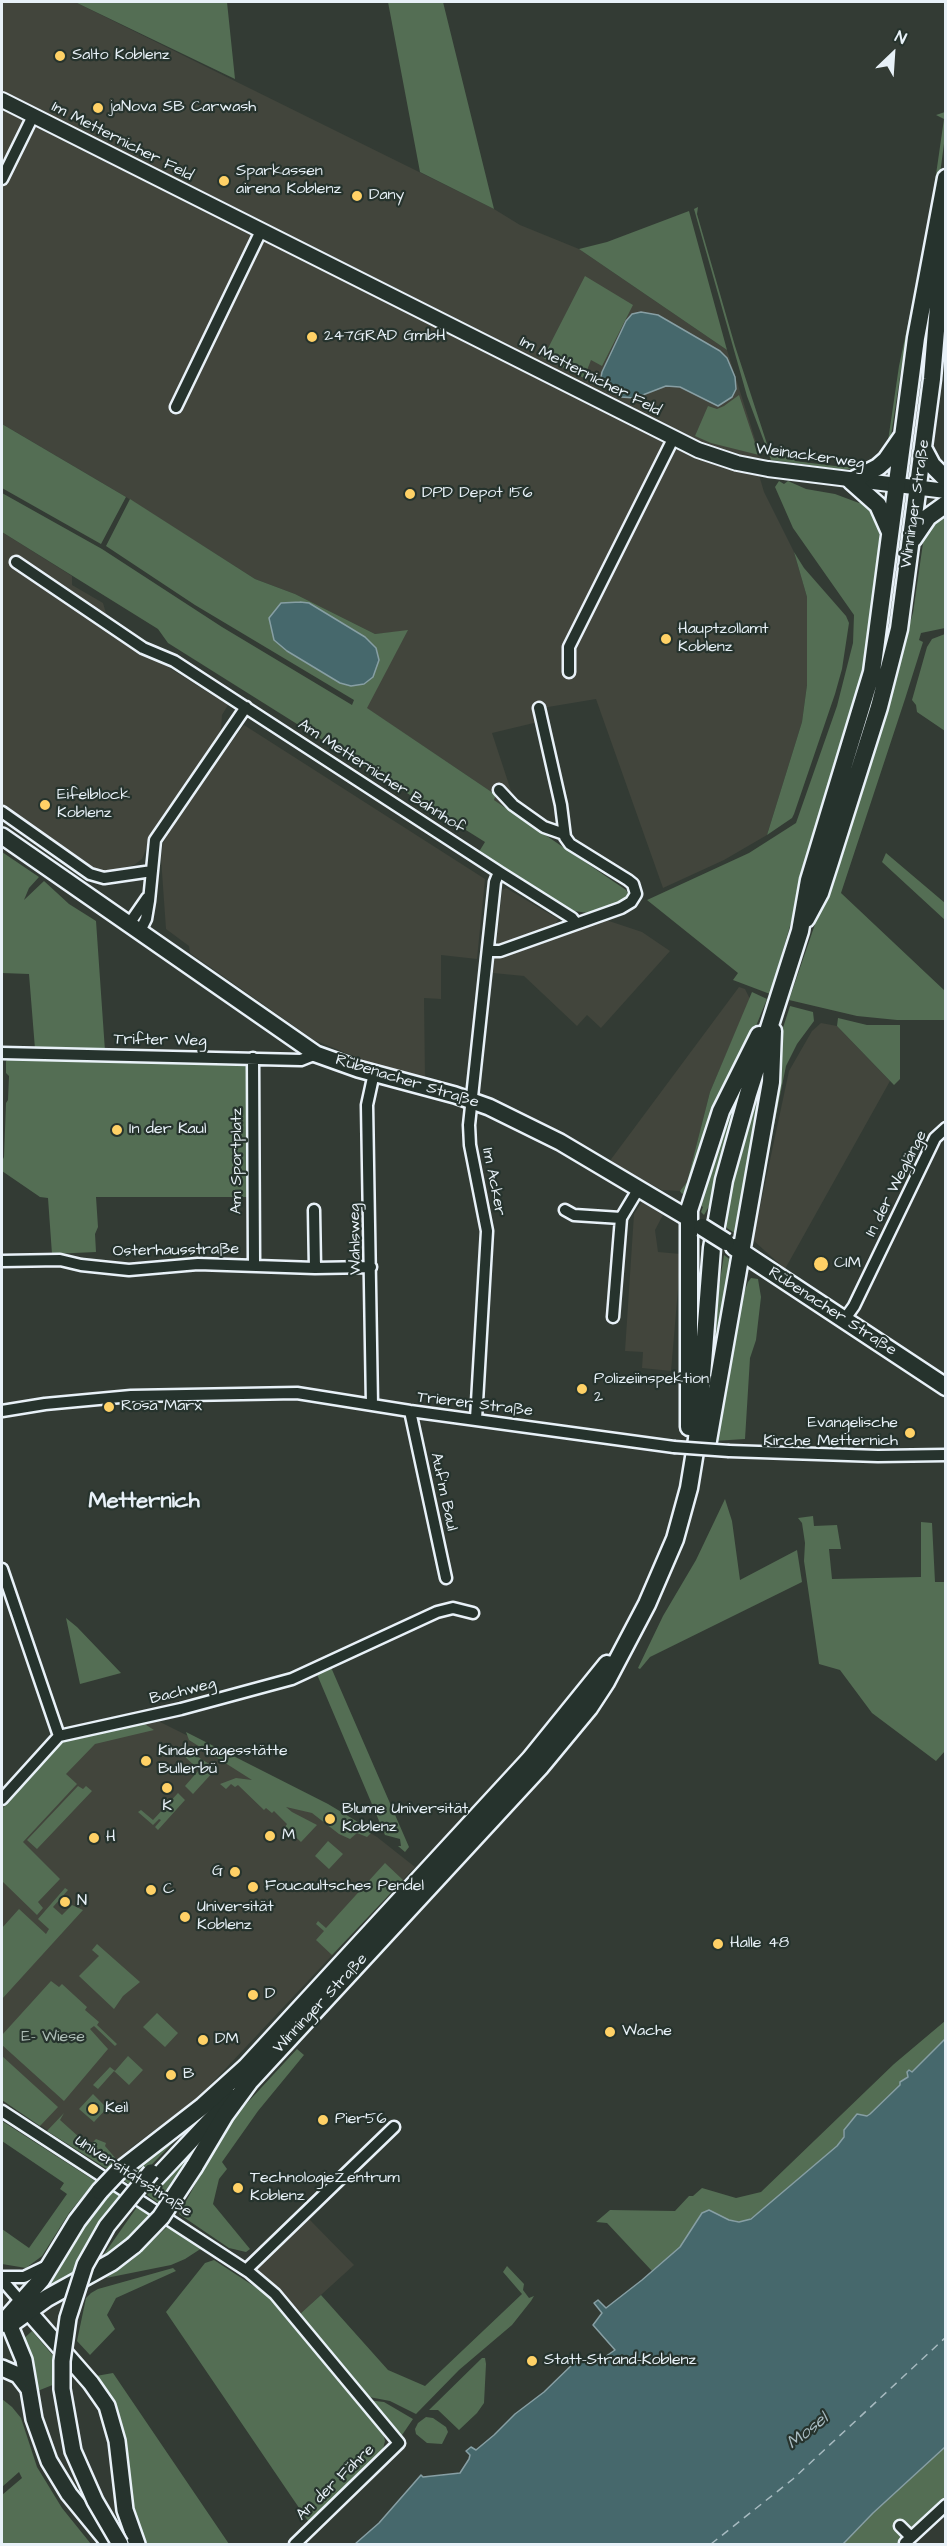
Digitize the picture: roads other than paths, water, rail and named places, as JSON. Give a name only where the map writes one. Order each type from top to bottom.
[{"type":"main road","name":"Winninger Straße","points":[[800,930],[807,889],[864,707],[872,672],[916,338],[945,178]]},
{"type":"main road","name":"Winninger Straße","points":[[800,930],[816,900],[826,873],[879,707],[899,629],[932,379],[945,209]]},
{"type":"main road","points":[[891,537],[878,505],[850,481],[878,467],[886,460],[905,431]]},
{"type":"main road","points":[[923,448],[932,465],[945,479]]},
{"type":"main road","points":[[911,542],[928,518],[945,504]]},
{"type":"main road","name":"Rübenacher Straße","points":[[2,836],[316,1054],[472,1101],[543,1132],[695,1222],[945,1387]]},
{"type":"main road","points":[[689,1488],[699,1424],[716,1222],[730,1155],[800,930]]},
{"type":"main road","points":[[689,1488],[685,1467],[695,1222],[693,1196],[729,1092],[756,1039],[773,1016]]},
{"type":"main road","points":[[689,1488],[704,1461],[772,1074],[773,1016]]},
{"type":"main road","name":"Winninger Straße","points":[[25,2307],[77,2221],[100,2191],[118,2172],[203,2106],[244,2078],[530,1759],[622,1648],[647,1604],[663,1568],[680,1524],[689,1488]]},
{"type":"main road","name":"Winninger Straße","points":[[4,2324],[25,2307],[112,2262],[134,2245],[161,2217],[194,2167],[244,2078]]},
{"type":"main road","points":[[120,2544],[95,2501],[73,2451],[62,2389],[62,2361],[68,2318],[85,2265],[107,2226],[218,2101],[244,2078]]},
{"type":"main road","points":[[129,2544],[100,2494],[81,2449],[70,2391],[70,2362],[81,2301],[96,2260],[153,2175]]},
{"type":"main road","points":[[25,2307],[100,2394],[111,2416],[118,2447],[122,2496],[137,2544]]},
{"type":"main road","points":[[4,2324],[24,2360],[37,2431],[53,2470],[77,2506],[110,2544]]},
{"type":"main road","points":[[2,2368],[18,2375],[28,2388]]},
{"type":"street","name":"Im Metternicher Feld","points":[[2,100],[673,438]]},
{"type":"street","name":"Im Metternicher Feld","points":[[2,178],[33,116]]},
{"type":"street","points":[[176,406],[261,231]]},
{"type":"street","points":[[569,672],[569,647],[673,438]]},
{"type":"street","name":"Weinackerweg","points":[[673,438],[737,463],[850,481],[945,491]]},
{"type":"street","name":"Am Metternicher Bahnhof","points":[[16,562],[143,648],[174,661],[499,872]]},
{"type":"street","points":[[134,928],[146,919],[153,846],[158,833],[246,707]]},
{"type":"street","points":[[488,951],[500,951],[627,905],[634,899],[635,889],[628,880],[570,844],[564,834],[561,805],[539,708]]},
{"type":"street","points":[[499,790],[513,806],[544,827],[564,834]]},
{"type":"street","points":[[2,812],[90,874],[104,878],[152,871]]},
{"type":"street","points":[[499,872],[572,918],[576,923]]},
{"type":"street","name":"Im Acker","points":[[476,1419],[487,1231],[470,1145],[469,1125],[495,882],[499,872]]},
{"type":"street","name":"Trifter Weg","points":[[2,1053],[301,1060],[316,1054]]},
{"type":"street","name":"Am Sportplatz","points":[[253,1058],[254,1265]]},
{"type":"street","name":"Wahlsweg","points":[[372,1405],[372,1267],[368,1105],[374,1073]]},
{"type":"street","name":"In der Weglänge","points":[[844,1320],[854,1306],[935,1138],[945,1128]]},
{"type":"street","points":[[613,1317],[621,1218],[639,1188]]},
{"type":"street","points":[[314,1210],[315,1268]]},
{"type":"street","points":[[565,1210],[574,1215],[621,1218]]},
{"type":"street","name":"Osterhausstraße","points":[[2,1261],[60,1260],[81,1265],[129,1270],[198,1264],[315,1268],[372,1267]]},
{"type":"street","name":"Trierer Straße","points":[[2,1411],[92,1399],[226,1393],[297,1393],[674,1447],[886,1456],[945,1455]]},
{"type":"street","points":[[2,1405],[2,1411]]},
{"type":"street","name":"Auf'm Baul","points":[[411,1411],[446,1578]]},
{"type":"street","points":[[2,1569],[59,1736],[2,1799]]},
{"type":"street","name":"Bachweg","points":[[59,1736],[181,1709],[292,1679],[437,1612],[453,1608],[473,1613]]},
{"type":"street","name":"Universitätsstraße","points":[[2,2111],[246,2270],[275,2294],[399,2443]]},
{"type":"street","points":[[246,2270],[394,2127]]},
{"type":"street","points":[[2,2278],[33,2275],[53,2263]]},
{"type":"street","points":[[2,2278],[25,2307]]},
{"type":"street","name":"An der Fähre","points":[[295,2544],[399,2443]]},
{"type":"street","points":[[900,2526],[908,2540],[945,2505]]},
{"type":"water","points":[[641,312],[658,315],[720,351],[727,358],[735,377],[736,389],[732,397],[718,406],[680,387],[666,386],[635,398],[621,397],[613,392],[601,377],[602,372],[626,321],[632,314]]},
{"type":"water","points":[[281,603],[309,603],[365,637],[376,648],[379,660],[373,677],[364,684],[351,686],[340,683],[287,651],[274,640],[269,618]]},
{"type":"water","name":"Mosel","points":[[945,2039],[945,2447],[843,2544],[355,2544],[379,2523],[421,2475],[423,2477],[460,2473],[469,2459],[470,2455],[466,2451],[471,2447],[476,2450],[515,2414],[544,2392],[580,2357],[585,2362],[596,2363],[615,2350],[593,2325],[602,2313],[594,2303],[598,2300],[606,2308],[642,2280],[680,2247],[702,2213],[709,2210],[729,2220],[739,2222],[751,2219],[837,2146],[844,2137],[844,2130],[857,2114],[867,2116],[870,2114],[900,2085],[900,2082],[908,2077],[909,2070],[912,2072]]},
{"type":"place","name":"Salto Koblenz","points":[[60,56]]},
{"type":"place","name":"jaNova SB Carwash","points":[[98,108]]},
{"type":"place","name":"Sparkassen airena Koblenz","points":[[224,181]]},
{"type":"place","name":"Dany","points":[[357,196]]},
{"type":"place","name":"247GRAD GmbH","points":[[312,337]]},
{"type":"place","name":"DPD Depot 156","points":[[410,494]]},
{"type":"place","name":"Hauptzollamt Koblenz","points":[[666,639]]},
{"type":"place","name":"Eifelblock Koblenz","points":[[45,805]]},
{"type":"place","name":"In der Kaul","points":[[117,1130]]},
{"type":"place","name":"CIM","points":[[821,1264]]},
{"type":"place","name":"Polizeiinspektion 2","points":[[582,1389]]},
{"type":"place","name":"Rosa Marx","points":[[109,1407]]},
{"type":"place","name":"Evangelische Kirche Metternich","points":[[910,1433]]},
{"type":"place","name":"Kindertagesstätte Bullerbü","points":[[146,1761]]},
{"type":"place","name":"K","points":[[167,1788]]},
{"type":"place","name":"Blume Universität Koblenz","points":[[330,1819]]},
{"type":"place","name":"M","points":[[270,1836]]},
{"type":"place","name":"H","points":[[94,1838]]},
{"type":"place","name":"G","points":[[235,1872]]},
{"type":"place","name":"Foucaultsches Pendel","points":[[253,1887]]},
{"type":"place","name":"C","points":[[151,1890]]},
{"type":"place","name":"N","points":[[65,1902]]},
{"type":"place","name":"Universität Koblenz","points":[[185,1917]]},
{"type":"place","name":"Halle 48","points":[[718,1944]]},
{"type":"place","name":"D","points":[[253,1995]]},
{"type":"place","name":"Wache","points":[[610,2032]]},
{"type":"place","name":"DM","points":[[203,2040]]},
{"type":"place","name":"B","points":[[171,2075]]},
{"type":"place","name":"Keil","points":[[93,2109]]},
{"type":"place","name":"Pier56","points":[[323,2120]]},
{"type":"place","name":"TechnologieZentrum Koblenz","points":[[238,2188]]},
{"type":"place","name":"Statt-Strand-Koblenz","points":[[532,2361]]},
{"type":"district","name":"Metternich","points":[[144,1502]]},
{"type":"park label","name":"E- Wiese","points":[[53,2038]]}]
